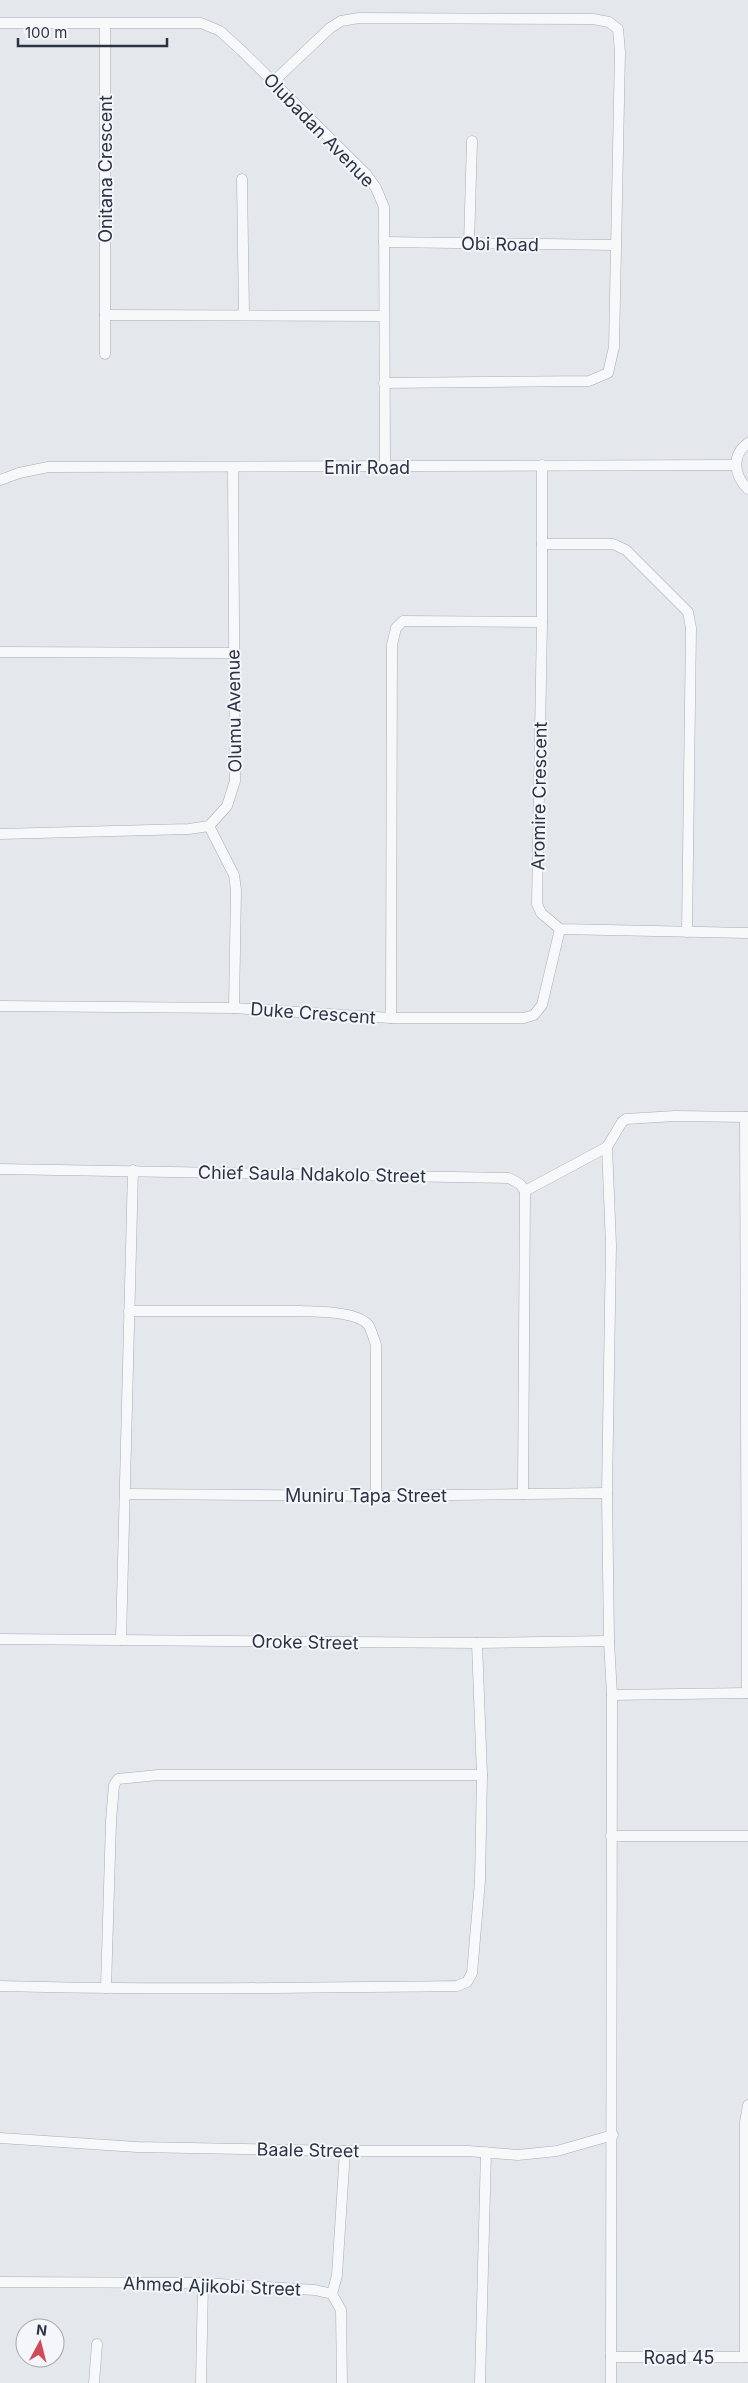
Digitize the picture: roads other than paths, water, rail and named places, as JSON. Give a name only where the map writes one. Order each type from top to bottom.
[{"type":"street","points":[[273,82],[330,28],[341,21],[359,18],[593,18],[609,22],[618,29],[620,52],[614,347],[608,373],[588,382],[384,383]]},
{"type":"street","name":"Olubadan Avenue","points":[[0,23],[201,23],[220,31],[366,174],[376,188],[384,207],[385,467]]},
{"type":"street","name":"Onitana Crescent","points":[[105,24],[105,354]]},
{"type":"street","points":[[469,244],[472,141]]},
{"type":"street","points":[[242,179],[244,315]]},
{"type":"street","name":"Obi Road","points":[[384,242],[615,245]]},
{"type":"street","points":[[105,315],[384,316]]},
{"type":"street","points":[[748,443],[740,450],[736,464],[741,482],[748,489]]},
{"type":"street","name":"Emir Road","points":[[0,480],[19,473],[48,467],[233,468],[736,464]]},
{"type":"street","name":"Aromire Crescent","points":[[542,465],[538,904],[540,913],[560,929]]},
{"type":"street","name":"Olumu Avenue","points":[[209,826],[227,806],[235,781],[233,468]]},
{"type":"street","points":[[542,544],[613,544],[626,550],[688,612],[691,628],[687,932]]},
{"type":"street","points":[[391,1018],[392,646],[396,628],[403,621],[542,622]]},
{"type":"street","points":[[0,652],[234,653]]},
{"type":"street","points":[[0,834],[189,829],[209,826],[234,875],[236,890],[234,1008]]},
{"type":"street","points":[[560,929],[748,933]]},
{"type":"street","name":"Duke Crescent","points":[[0,1006],[234,1008],[391,1018],[524,1018],[534,1015],[542,1004],[560,929]]},
{"type":"street","points":[[611,2383],[613,2135],[612,1695],[609,1641],[607,1493],[611,1245],[607,1147],[622,1122],[633,1118],[746,1117],[747,1693],[612,1695]]},
{"type":"street","points":[[523,1494],[525,1191],[607,1147]]},
{"type":"street","name":"Chief Saula Ndakolo Street","points":[[0,1169],[509,1178],[520,1184],[525,1191]]},
{"type":"street","points":[[121,1640],[133,1170]]},
{"type":"street","points":[[129,1311],[300,1311],[326,1312],[358,1317],[368,1325],[376,1345],[376,1496]]},
{"type":"street","name":"Muniru Tapa Street","points":[[125,1494],[376,1496],[607,1493]]},
{"type":"street","name":"Oroke Street","points":[[0,1639],[477,1644],[609,1641]]},
{"type":"street","points":[[0,1986],[106,1988],[457,1986],[467,1982],[472,1973],[480,1881],[482,1775],[477,1644]]},
{"type":"street","points":[[106,1988],[111,1821],[114,1785],[118,1779],[158,1775],[482,1775]]},
{"type":"street","points":[[611,1836],[748,1836]]},
{"type":"street","points":[[746,2357],[747,2224],[745,2122],[748,2105]]},
{"type":"street","name":"Baale Street","points":[[0,2138],[137,2147],[345,2152],[486,2152],[518,2155],[557,2151],[613,2135]]},
{"type":"street","points":[[342,2383],[341,2310],[332,2294],[337,2275],[345,2152]]},
{"type":"street","points":[[479,2383],[486,2152]]},
{"type":"street","name":"Ahmed Ajikobi Street","points":[[0,2282],[203,2283],[315,2290],[332,2294]]},
{"type":"street","points":[[201,2383],[203,2283]]},
{"type":"street","points":[[94,2383],[96,2344]]},
{"type":"street","name":"Road 45","points":[[610,2357],[746,2357]]}]
